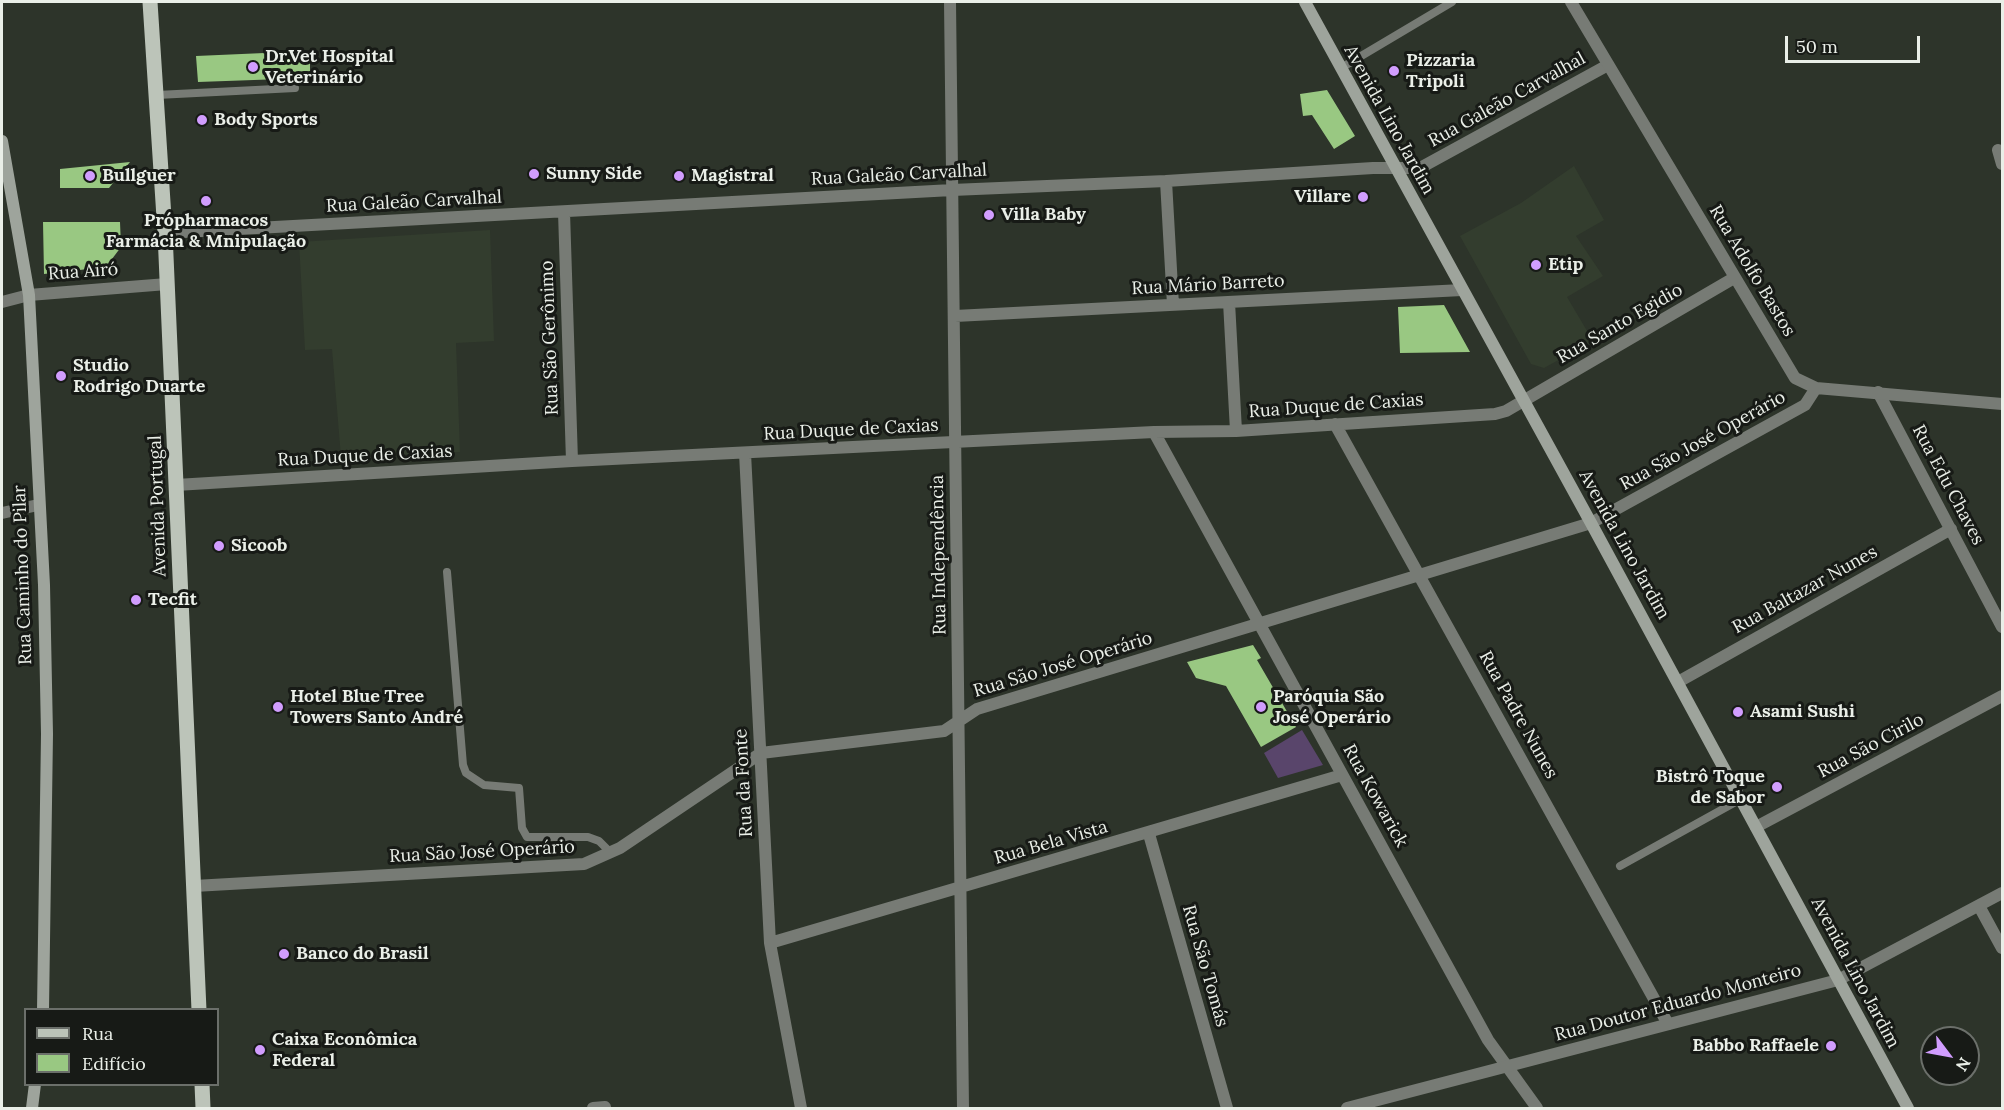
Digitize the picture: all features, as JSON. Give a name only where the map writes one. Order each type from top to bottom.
[{"type":"main road","name":"Avenida Portugal","points":[[150,2],[165,233],[199,1008]]},
{"type":"main road","name":"Avenida Lino Jardim","points":[[1305,2],[1678,682],[1908,1108]]},
{"type":"main road","name":"Rua Caminho do Pilar","points":[[2,141],[28,295],[44,585],[46,734],[43,1008]]},
{"type":"main road","points":[[32,1108],[35,1086]]},
{"type":"main road","points":[[202,1086],[203,1108]]},
{"type":"street","name":"Rua Independência","points":[[950,2],[963,1108]]},
{"type":"street","name":"Rua Adolfo Bastos","points":[[1571,2],[1734,278],[1796,378],[1816,388]]},
{"type":"street","name":"Rua Galeão Carvalhal","points":[[165,233],[952,190],[1166,181],[1373,168],[1420,168],[1608,65]]},
{"type":"street","points":[[2000,148],[2002,164]]},
{"type":"street","points":[[1166,181],[1173,304]]},
{"type":"street","name":"Rua São Gerônimo","points":[[564,212],[572,461]]},
{"type":"street","name":"Rua Santo Egidio","points":[[1524,400],[1734,278]]},
{"type":"street","name":"Rua Airó","points":[[2,302],[28,295],[167,284]]},
{"type":"street","name":"Rua Mário Barreto","points":[[955,316],[1462,290]]},
{"type":"street","points":[[1229,302],[1236,431]]},
{"type":"street","points":[[1816,388],[2002,404]]},
{"type":"street","name":"Rua São José Operário","points":[[194,886],[584,864],[611,853],[761,753],[944,731],[977,709],[1591,523],[1805,405],[1816,388]]},
{"type":"street","name":"Rua Edu Chaves","points":[[1878,392],[2002,627]]},
{"type":"street","name":"Rua Duque de Caxias","points":[[176,486],[572,461],[1154,432],[1236,431],[1495,414],[1524,400]]},
{"type":"street","name":"Rua Padre Nunes","points":[[1335,424],[1668,1024]]},
{"type":"street","name":"Rua Kowarick","points":[[1154,432],[1342,775],[1506,1067],[1537,1108]]},
{"type":"street","name":"Rua da Fonte","points":[[745,453],[770,943],[801,1108]]},
{"type":"street","points":[[2,513],[38,505]]},
{"type":"street","name":"Rua Baltazar Nunes","points":[[1678,682],[1950,529]]},
{"type":"street","name":"Rua São Cirilo","points":[[1756,827],[2002,696]]},
{"type":"street","name":"Rua Bela Vista","points":[[770,943],[1149,834],[1342,775]]},
{"type":"street","name":"Rua São Tomás","points":[[1149,834],[1227,1108]]},
{"type":"street","name":"Rua Doutor Eduardo Monteiro","points":[[1347,1108],[1838,980],[2002,894]]},
{"type":"street","points":[[1979,906],[2002,948]]},
{"type":"lane","points":[[1341,68],[1452,2]]},
{"type":"lane","points":[[157,95],[295,88]]},
{"type":"lane","points":[[447,572],[463,765],[466,773],[484,785],[519,788],[522,828],[526,837],[588,837],[599,841],[611,853]]},
{"type":"lane","points":[[1620,866],[1741,799]]},
{"type":"shaded area","name":"Etip","points":[[1574,166],[1604,220],[1576,236],[1603,276],[1567,297],[1593,341],[1544,368],[1531,364],[1460,236],[1521,203]]},
{"type":"shaded area","points":[[490,230],[494,341],[456,343],[460,452],[341,457],[332,349],[305,350],[299,242]]},
{"type":"shaded area","points":[[1302,730],[1323,765],[1278,778],[1264,753]]},
{"type":"building","name":"Dr.Vet Hospital Veterinário","points":[[310,51],[310,78],[198,82],[196,56]]},
{"type":"building","points":[[1327,90],[1355,136],[1334,149],[1312,115],[1303,116],[1300,94]]},
{"type":"building","name":"Bullguer","points":[[130,162],[109,188],[60,188],[60,169]]},
{"type":"building","points":[[43,222],[120,222],[121,247],[106,267],[44,274]]},
{"type":"building","points":[[1444,305],[1470,352],[1400,353],[1398,307]]},
{"type":"building","name":"Paróquia São José Operário","points":[[1253,645],[1261,658],[1257,660],[1296,727],[1261,747],[1226,686],[1196,678],[1187,662]]},
{"type":"place","name":"Dr.Vet Hospital Veterinário","points":[[253,67]]},
{"type":"place","name":"Pizzaria Tripoli","points":[[1394,71]]},
{"type":"place","name":"Body Sports","points":[[202,120]]},
{"type":"place","name":"Sunny Side","points":[[534,174]]},
{"type":"place","name":"Bullguer","points":[[90,176]]},
{"type":"place","name":"Magistral","points":[[679,176]]},
{"type":"place","name":"Villare","points":[[1363,197]]},
{"type":"place","name":"Própharmacos Farmácia & Mnipulação","points":[[206,201]]},
{"type":"place","name":"Villa Baby","points":[[989,215]]},
{"type":"place","name":"Etip","points":[[1536,265]]},
{"type":"place","name":"Studio Rodrigo Duarte","points":[[61,376]]},
{"type":"place","name":"Sicoob","points":[[219,546]]},
{"type":"place","name":"Tecfit","points":[[136,600]]},
{"type":"place","name":"Hotel Blue Tree Towers Santo André","points":[[278,707]]},
{"type":"place","name":"Paróquia São José Operário","points":[[1261,707]]},
{"type":"place","name":"Asami Sushi","points":[[1738,712]]},
{"type":"place","name":"Bistrô Toque de Sabor","points":[[1777,787]]},
{"type":"place","name":"Banco do Brasil","points":[[284,954]]},
{"type":"place","name":"Babbo Raffaele","points":[[1831,1046]]},
{"type":"place","name":"Caixa Econômica Federal","points":[[260,1050]]}]
